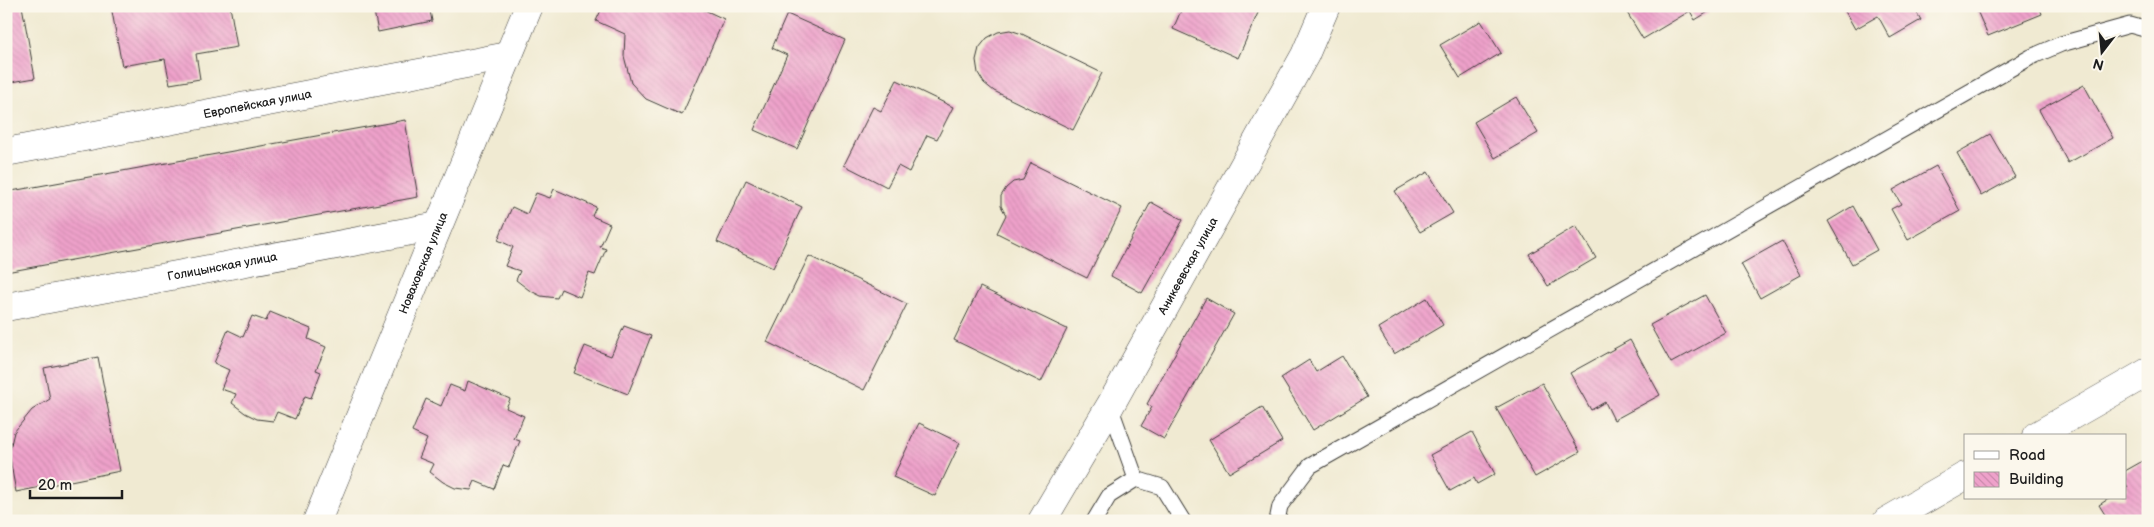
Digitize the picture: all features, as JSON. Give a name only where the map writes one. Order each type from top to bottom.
[{"type":"street","name":"Новаховская улица","points":[[317,521],[528,6]]},
{"type":"street","name":"Аникеевская улица","points":[[1042,521],[1110,406],[1305,55],[1326,6]]},
{"type":"street","name":"Европейская улица","points":[[6,152],[508,56]]},
{"type":"street","name":"Голицынская улица","points":[[6,307],[438,226]]},
{"type":"street","points":[[2040,434],[2148,372]]},
{"type":"street","points":[[1887,521],[1964,477]]},
{"type":"lane","points":[[1277,521],[1280,506],[1310,466],[2031,57],[2061,44],[2130,25],[2148,30]]},
{"type":"lane","points":[[1110,406],[1136,479]]},
{"type":"lane","points":[[1094,521],[1109,496],[1136,479],[1162,487],[1183,521]]},
{"type":"building","points":[[12,6],[22,6],[35,78],[6,83],[6,10]]},
{"type":"building","points":[[111,6],[230,6],[237,47],[196,54],[200,79],[170,84],[165,59],[122,66]]},
{"type":"building","points":[[373,6],[429,6],[432,21],[378,32]]},
{"type":"building","points":[[603,6],[696,6],[724,19],[682,115],[646,99],[631,83],[624,56],[625,34],[596,21]]},
{"type":"building","points":[[1183,6],[1261,6],[1238,58],[1173,29]]},
{"type":"building","points":[[1623,6],[1718,6],[1695,20],[1690,11],[1643,39]]},
{"type":"building","points":[[1842,6],[1913,6],[1921,20],[1890,38],[1878,16],[1855,29]]},
{"type":"building","points":[[1975,6],[2039,6],[2042,14],[1988,36]]},
{"type":"building","points":[[787,14],[845,40],[797,149],[754,130],[787,55],[772,48]]},
{"type":"building","points":[[1481,21],[1501,53],[1460,78],[1440,45]]},
{"type":"building","points":[[1010,30],[1102,73],[1073,130],[994,91],[984,83],[978,73],[976,60],[979,48],[987,38],[998,32]]},
{"type":"building","points":[[897,80],[953,107],[937,139],[927,135],[909,172],[898,166],[887,187],[844,165],[873,107],[881,111]]},
{"type":"building","points":[[2084,85],[2113,138],[2068,163],[2039,110]]},
{"type":"building","points":[[1516,97],[1538,133],[1495,158],[1474,122]]},
{"type":"building","points":[[405,120],[418,197],[6,272],[6,192]]},
{"type":"building","points":[[1990,134],[2015,177],[1981,196],[1957,153]]},
{"type":"building","points":[[1031,163],[1122,208],[1087,278],[997,233],[1006,215],[1001,206],[1001,196],[1013,182],[1023,180]]},
{"type":"building","points":[[1936,166],[1960,211],[1908,240],[1891,209],[1901,204],[1893,190]]},
{"type":"building","points":[[1428,172],[1453,213],[1420,232],[1395,191]]},
{"type":"building","points":[[746,180],[802,207],[773,268],[717,242]]},
{"type":"building","points":[[554,189],[596,207],[592,216],[610,224],[600,247],[606,249],[595,275],[589,273],[580,297],[561,289],[557,298],[541,296],[529,290],[516,280],[520,271],[505,266],[513,247],[498,240],[512,207],[527,214],[536,193],[550,198]]},
{"type":"building","points":[[1151,202],[1183,220],[1142,293],[1111,276]]},
{"type":"building","points":[[1853,206],[1877,250],[1852,264],[1828,221]]},
{"type":"building","points":[[1576,226],[1596,258],[1548,286],[1529,254]]},
{"type":"building","points":[[1782,241],[1801,275],[1760,298],[1741,264]]},
{"type":"building","points":[[809,256],[907,304],[864,390],[767,342]]},
{"type":"building","points":[[980,287],[1067,329],[1041,382],[954,340]]},
{"type":"building","points":[[1705,295],[1726,333],[1671,363],[1650,325]]},
{"type":"building","points":[[1206,298],[1234,314],[1164,439],[1141,426],[1152,407],[1147,404]]},
{"type":"building","points":[[1427,298],[1443,325],[1394,354],[1378,328]]},
{"type":"building","points":[[270,312],[311,329],[308,339],[326,347],[316,370],[321,372],[311,398],[305,396],[295,419],[277,412],[273,421],[257,419],[245,413],[232,403],[236,394],[221,389],[229,370],[214,363],[228,330],[243,337],[252,316],[266,321]]},
{"type":"building","points":[[624,326],[651,336],[628,394],[574,373],[585,346],[611,356]]},
{"type":"building","points":[[1630,340],[1660,395],[1614,420],[1605,402],[1591,410],[1570,373]]},
{"type":"building","points":[[1342,356],[1367,397],[1313,430],[1281,378],[1309,360],[1316,372]]},
{"type":"building","points":[[98,357],[120,471],[16,492],[9,453],[14,432],[32,410],[50,399],[44,368]]},
{"type":"building","points":[[468,381],[510,399],[506,408],[524,416],[514,439],[520,441],[509,467],[503,465],[494,489],[475,481],[471,490],[455,488],[443,482],[430,472],[434,464],[419,458],[427,439],[412,432],[426,399],[441,406],[450,385],[465,391]]},
{"type":"building","points":[[1542,383],[1580,452],[1535,477],[1496,408]]},
{"type":"building","points":[[1262,407],[1282,441],[1229,473],[1209,440]]},
{"type":"building","points":[[919,423],[960,443],[935,496],[893,477]]},
{"type":"building","points":[[1472,432],[1495,474],[1477,484],[1474,478],[1450,491],[1430,455]]},
{"type":"building","points":[[2148,458],[2148,521],[2142,521],[2138,516],[2130,521],[2109,521],[2099,505],[2107,500],[2126,500],[2126,488],[2128,487],[2126,484],[2126,470]]}]
